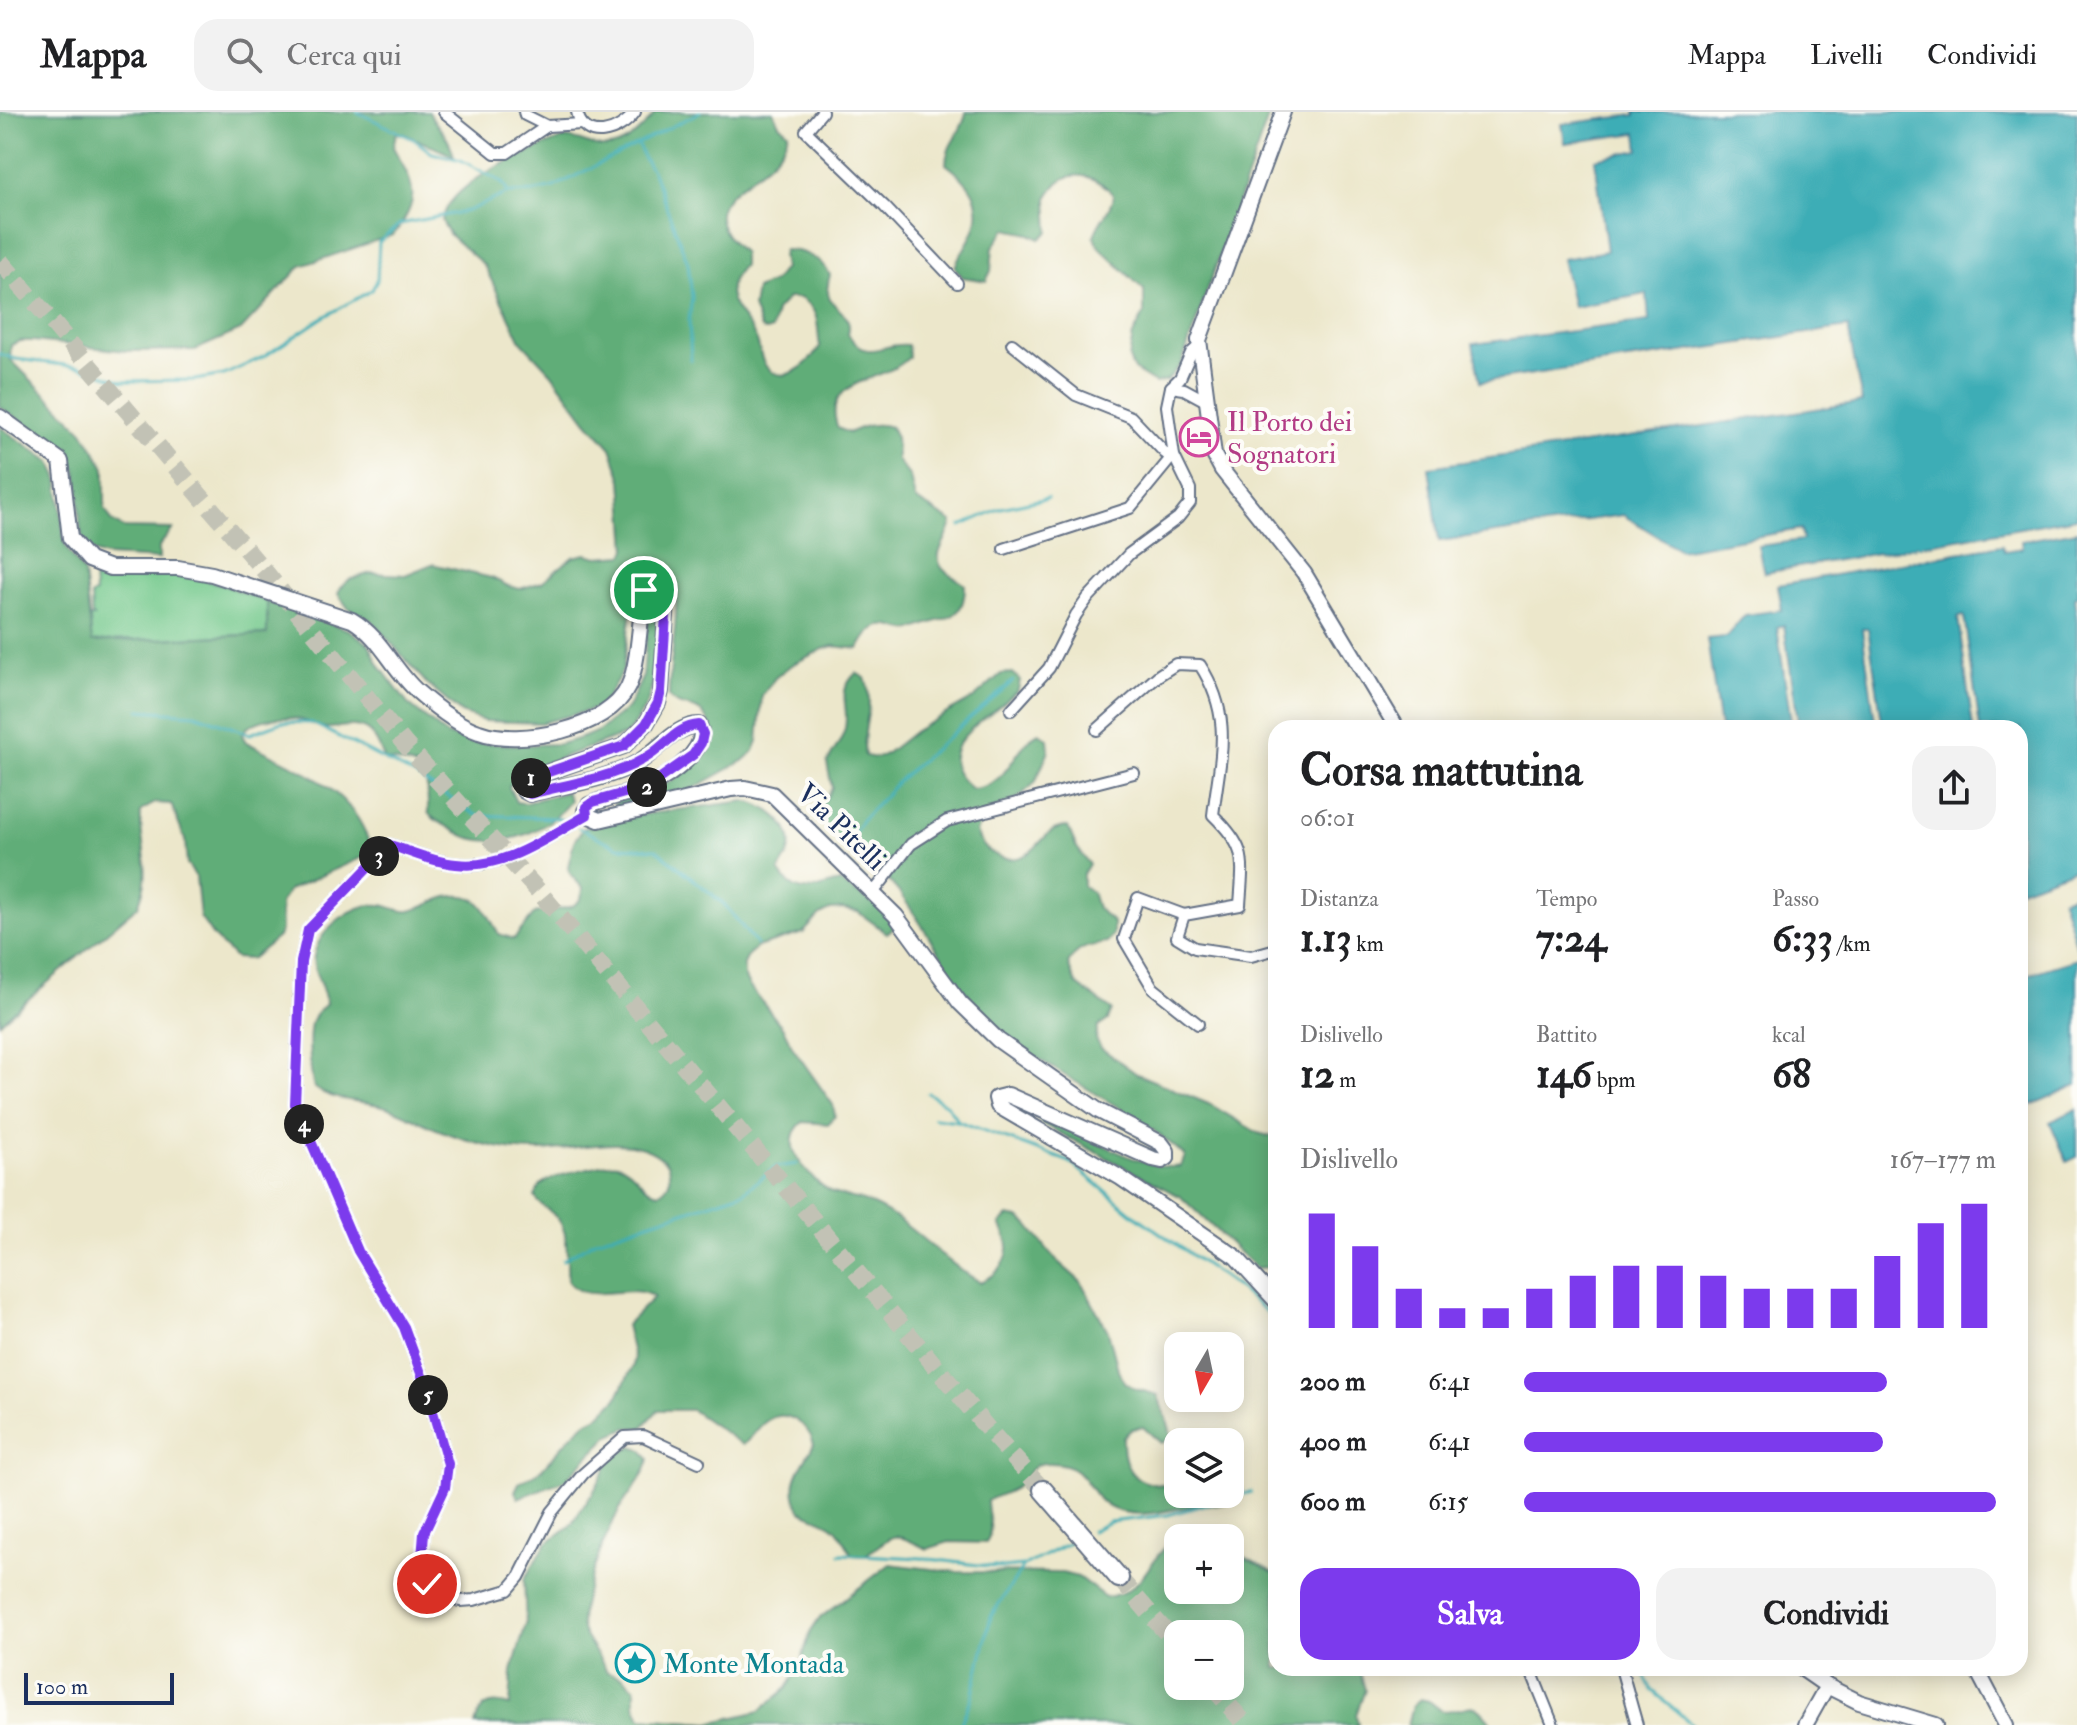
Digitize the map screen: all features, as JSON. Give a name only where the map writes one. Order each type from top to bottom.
[{"type":"highway","points":[[1043,1490],[1119,1578]]},
{"type":"street","points":[[444,112],[495,153],[507,153],[547,126]]},
{"type":"street","points":[[524,112],[547,126],[582,124]]},
{"type":"street","points":[[577,112],[587,130],[597,134],[619,128],[635,112]]},
{"type":"street","points":[[822,112],[806,131],[884,206],[957,283]]},
{"type":"street","points":[[1283,112],[1199,340],[1214,455],[1222,470],[1304,573],[1392,720]]},
{"type":"street","points":[[1011,710],[1049,668],[1088,598],[1129,554],[1185,512],[1190,503],[1190,489],[1172,457],[1131,417],[1076,395],[1012,344]]},
{"type":"street","points":[[1004,549],[1130,508],[1172,457],[1167,406],[1171,387],[1180,378],[1191,353],[1199,346]]},
{"type":"street","points":[[1171,387],[1184,389],[1208,402]]},
{"type":"street","points":[[0,417],[61,461],[70,538],[89,560],[110,568],[195,570],[352,620],[365,628],[394,668],[417,691],[464,726],[481,733],[518,736],[567,729],[595,719],[613,706],[625,694],[632,678],[644,590],[651,581],[660,582],[667,600],[661,691],[646,724],[624,746],[528,779],[523,789],[530,794],[622,770],[651,754],[686,727],[699,725],[703,734],[693,755],[649,786],[593,802],[586,807],[587,815],[515,855],[490,864],[455,864],[390,845],[308,930],[301,962],[295,1104],[358,1251],[404,1327],[445,1450],[448,1464],[445,1488],[424,1533],[421,1572],[436,1593],[461,1601],[508,1590],[519,1577],[552,1512],[583,1474],[625,1437],[643,1436],[699,1462]]},
{"type":"street","points":[[1097,730],[1159,675],[1176,664],[1200,665],[1211,681],[1219,702],[1223,735],[1213,815],[1229,830],[1243,855],[1240,905],[1184,915],[1138,898],[1124,939],[1153,988],[1198,1024]]},
{"type":"street","points":[[873,893],[911,844],[947,821],[1134,773]]},
{"type":"street","name":"Via Pitelli","points":[[587,815],[599,820],[731,789],[745,788],[772,794],[896,916],[960,1003],[998,1040],[1099,1111],[1161,1143],[1167,1151],[1167,1158],[1162,1161],[1153,1159],[1008,1095],[996,1098],[998,1106],[1121,1178],[1236,1257],[1268,1292]]},
{"type":"street","points":[[1184,915],[1177,937],[1195,948],[1251,956],[1268,951]]},
{"type":"street","points":[[1533,1676],[1553,1725]]},
{"type":"street","points":[[1623,1676],[1637,1725]]},
{"type":"street","points":[[1813,1676],[1859,1702],[1936,1725]]},
{"type":"street","points":[[1979,1676],[1997,1723]]},
{"type":"street","points":[[1805,1725],[1827,1686]]},
{"type":"green space","points":[[0,112],[429,112],[452,148],[454,156],[402,133],[396,134],[393,147],[410,181],[412,201],[393,235],[301,266],[241,330],[195,350],[126,351],[33,341],[11,345],[10,359],[83,431],[105,468],[105,509],[112,521],[123,528],[173,529],[159,546],[159,559],[106,556],[89,551],[83,540],[78,481],[71,459],[49,439],[0,407]]},
{"type":"green space","points":[[656,112],[773,112],[788,132],[781,150],[725,201],[720,215],[725,232],[743,253],[743,265],[734,277],[731,288],[734,306],[752,331],[762,359],[772,372],[787,374],[803,366],[820,347],[817,320],[812,308],[800,298],[788,298],[776,311],[772,329],[766,331],[761,329],[753,307],[756,289],[773,282],[784,268],[784,250],[798,251],[817,260],[830,275],[829,296],[847,318],[848,334],[855,343],[869,350],[908,345],[909,357],[899,365],[858,383],[838,399],[834,411],[838,428],[848,433],[869,426],[891,427],[896,437],[897,460],[910,477],[915,499],[952,522],[939,553],[940,565],[965,585],[959,610],[949,617],[911,630],[877,627],[859,649],[833,646],[791,665],[775,678],[762,696],[758,741],[746,759],[689,791],[617,809],[614,804],[619,801],[655,789],[679,776],[698,758],[710,738],[710,727],[702,713],[677,704],[669,697],[676,593],[668,570],[659,566],[643,567],[636,576],[623,670],[606,699],[598,708],[541,723],[484,721],[461,713],[428,685],[371,620],[348,608],[338,594],[349,580],[371,573],[405,575],[432,564],[492,578],[520,589],[542,582],[573,557],[586,554],[598,557],[624,555],[627,549],[622,480],[611,448],[521,341],[484,265],[450,235],[442,221],[448,206],[459,193],[492,169],[564,138],[596,146],[614,146],[637,133]]},
{"type":"green space","points":[[966,112],[1270,112],[1181,365],[1167,380],[1155,383],[1134,370],[1129,359],[1133,335],[1144,314],[1144,290],[1099,247],[1094,236],[1113,195],[1096,180],[1073,176],[1059,182],[1047,198],[1049,231],[1040,239],[1006,229],[993,247],[991,271],[986,281],[962,277],[955,267],[975,227],[977,207],[967,183],[946,164],[949,149]]},
{"type":"green space","points":[[0,427],[51,462],[58,476],[64,540],[84,573],[92,642],[267,634],[267,602],[349,630],[369,644],[379,665],[408,704],[447,735],[471,743],[560,744],[598,731],[628,708],[643,676],[650,595],[659,599],[656,674],[646,706],[627,734],[517,773],[509,787],[516,802],[525,803],[566,792],[570,800],[562,811],[540,828],[498,840],[467,837],[434,818],[428,812],[426,783],[421,771],[408,764],[385,760],[375,739],[361,727],[324,728],[298,719],[284,718],[252,725],[242,735],[246,742],[319,781],[350,807],[369,843],[363,857],[289,890],[280,903],[281,929],[278,937],[251,959],[235,958],[213,936],[200,917],[196,877],[187,864],[185,840],[171,804],[155,803],[141,811],[146,872],[138,906],[0,1023]]},
{"type":"green space","points":[[180,573],[267,602],[267,634],[91,642],[90,617],[95,617],[92,616],[91,595],[95,594],[94,574]]},
{"type":"green space","points":[[856,673],[865,678],[869,708],[864,736],[865,756],[877,758],[915,731],[975,697],[1001,674],[1012,673],[1020,680],[1018,690],[965,735],[957,747],[953,761],[958,774],[972,789],[985,787],[1003,774],[1022,747],[1039,733],[1048,739],[1049,750],[1035,783],[1017,799],[984,813],[976,832],[990,851],[1011,859],[1027,854],[1055,830],[1068,827],[1076,846],[1089,864],[1083,874],[1083,886],[1092,892],[1097,908],[1113,922],[1113,934],[1107,943],[1084,948],[1068,964],[1076,984],[1112,1010],[1108,1020],[1098,1027],[1096,1039],[1101,1048],[1137,1074],[1211,1105],[1268,1136],[1268,1267],[1256,1268],[1181,1197],[1041,1123],[1040,1115],[1150,1164],[1181,1166],[1185,1156],[1139,1120],[1040,1060],[994,1024],[968,994],[901,895],[873,865],[820,821],[819,809],[832,788],[827,763],[844,733],[845,693]]},
{"type":"green space","points":[[745,801],[761,806],[788,831],[789,851],[779,871],[786,881],[807,890],[840,882],[887,913],[894,928],[887,933],[858,912],[830,910],[820,915],[803,933],[757,947],[744,964],[744,976],[749,986],[783,1028],[793,1048],[833,1105],[835,1116],[828,1124],[803,1122],[796,1131],[793,1140],[798,1159],[820,1184],[840,1196],[867,1203],[896,1218],[980,1282],[999,1270],[1007,1255],[1008,1243],[1000,1224],[1008,1216],[1019,1218],[1028,1225],[1056,1260],[1081,1282],[1108,1331],[1119,1373],[1126,1383],[1158,1395],[1170,1428],[1164,1428],[1164,1442],[1161,1443],[1143,1427],[1132,1429],[1123,1437],[1126,1462],[1136,1477],[1164,1485],[1164,1508],[1182,1508],[1134,1514],[1113,1509],[1072,1468],[1041,1463],[1017,1487],[987,1501],[990,1527],[986,1543],[949,1542],[927,1549],[894,1537],[864,1556],[852,1555],[836,1529],[801,1511],[796,1501],[797,1476],[814,1444],[801,1424],[788,1417],[773,1418],[743,1445],[692,1410],[658,1410],[642,1428],[626,1428],[610,1435],[565,1480],[518,1498],[515,1491],[519,1483],[540,1471],[573,1434],[617,1398],[634,1358],[626,1325],[654,1297],[632,1291],[597,1293],[576,1289],[568,1281],[565,1233],[555,1216],[535,1197],[537,1190],[543,1183],[559,1176],[618,1164],[658,1193],[668,1184],[668,1165],[656,1154],[625,1144],[540,1151],[486,1145],[446,1133],[390,1108],[322,1093],[314,1088],[310,1054],[310,1026],[326,1004],[314,965],[315,952],[324,934],[350,912],[371,905],[410,911],[453,896],[475,899],[499,934],[514,939],[535,913],[573,906],[582,896],[583,888],[568,867],[574,841],[584,828],[638,815]]},
{"type":"green space","points":[[632,1447],[642,1450],[649,1459],[647,1466],[618,1512],[600,1553],[581,1618],[586,1638],[607,1672],[623,1677],[635,1688],[635,1704],[641,1718],[709,1723],[760,1711],[787,1688],[800,1666],[810,1633],[820,1618],[890,1564],[957,1572],[1062,1573],[1078,1577],[1105,1597],[1119,1594],[1139,1581],[1164,1549],[1164,1604],[1244,1604],[1244,1557],[1268,1570],[1268,1676],[1361,1676],[1365,1690],[1356,1715],[1358,1725],[475,1725],[480,1712],[487,1705],[497,1703],[510,1706],[512,1671],[526,1624],[524,1579],[547,1543],[570,1526],[612,1457]]},
{"type":"green space","points":[[1420,1699],[1429,1701],[1442,1711],[1475,1707],[1493,1725],[1408,1725],[1413,1705]]},
{"type":"water","points":[[1635,112],[2077,112],[2077,518],[1764,573],[1758,546],[1803,540],[1801,529],[1680,550],[1623,515],[1439,541],[1429,467],[1862,402],[1848,327],[1480,382],[1473,344],[1649,321],[1647,294],[1573,307],[1562,259],[1607,251],[1595,159],[1639,150],[1637,133],[1565,143],[1562,124],[1635,115]]},
{"type":"water","points":[[2077,531],[2077,596],[2074,597],[2077,621],[2077,868],[2028,886],[2028,720],[1979,720],[1964,616],[1958,617],[1972,720],[1882,720],[1868,629],[1862,629],[1875,720],[1798,720],[1784,625],[1777,627],[1791,720],[1719,720],[1707,639],[1726,637],[1745,615],[1782,610],[1778,585],[2002,545],[2004,551],[2022,548],[2021,541]]},
{"type":"water","points":[[2077,894],[2077,948],[2062,899]]},
{"type":"water","points":[[2077,959],[2077,1085],[2028,1106],[2028,974]]},
{"type":"water","points":[[2077,1109],[2077,1157],[2067,1162],[2050,1122]]},
{"type":"waterway","points":[[357,112],[415,140],[432,153],[461,160],[498,180],[508,193]]},
{"type":"waterway","points":[[0,354],[16,359],[81,367],[123,381],[195,380],[224,375],[265,356],[322,318],[372,290],[377,280],[379,242],[400,224],[468,211],[508,193],[554,187],[700,112]]},
{"type":"waterway","points":[[638,144],[653,172],[688,263],[692,297],[689,320],[691,360]]},
{"type":"waterway","points":[[961,526],[1001,508],[1048,498]]},
{"type":"waterway","points":[[846,846],[863,819],[900,779],[1013,681]]},
{"type":"waterway","points":[[140,710],[195,714],[250,734],[282,722],[312,723],[416,776],[476,815],[562,820]]},
{"type":"waterway","points":[[579,828],[618,847],[656,849],[724,904],[757,945]]},
{"type":"waterway","points":[[928,1093],[947,1105],[958,1121]]},
{"type":"waterway","points":[[934,1118],[958,1121],[1070,1162],[1133,1214],[1237,1287],[1268,1313]]},
{"type":"waterway","points":[[563,1260],[596,1240],[742,1193],[776,1167],[797,1164]]},
{"type":"waterway","points":[[1092,1531],[1109,1522],[1168,1515],[1251,1492]]},
{"type":"waterway","points":[[840,1554],[921,1558],[1003,1568],[1024,1566],[1073,1541]]},
{"type":"waterway","points":[[960,1725],[972,1697],[991,1616],[1024,1566]]},
{"type":"waterway","points":[[1644,1676],[1652,1690],[1693,1725]]},
{"type":"tunnel","points":[[0,261],[266,573],[404,743],[541,894],[992,1434],[1043,1490]]},
{"type":"tunnel","points":[[1119,1578],[1164,1630]]},
{"type":"tunnel","points":[[1224,1700],[1246,1725]]},
{"type":"place","name":"Il Porto dei Sognatori","points":[[1199,437]]},
{"type":"place","name":"Monte Montada","points":[[635,1663]]},
{"type":"route","points":[[427,1584],[421,1572],[424,1533],[445,1488],[448,1464],[425,1384],[404,1327],[358,1251],[295,1104],[301,962],[308,930],[390,845],[455,864],[490,864],[515,855],[587,815],[586,807],[593,802],[649,786],[693,755],[703,734],[699,725],[686,727],[651,754],[622,770],[530,794],[523,789],[528,779],[624,746],[646,724],[661,691],[667,600],[665,587],[656,580],[648,583],[644,590]]}]
